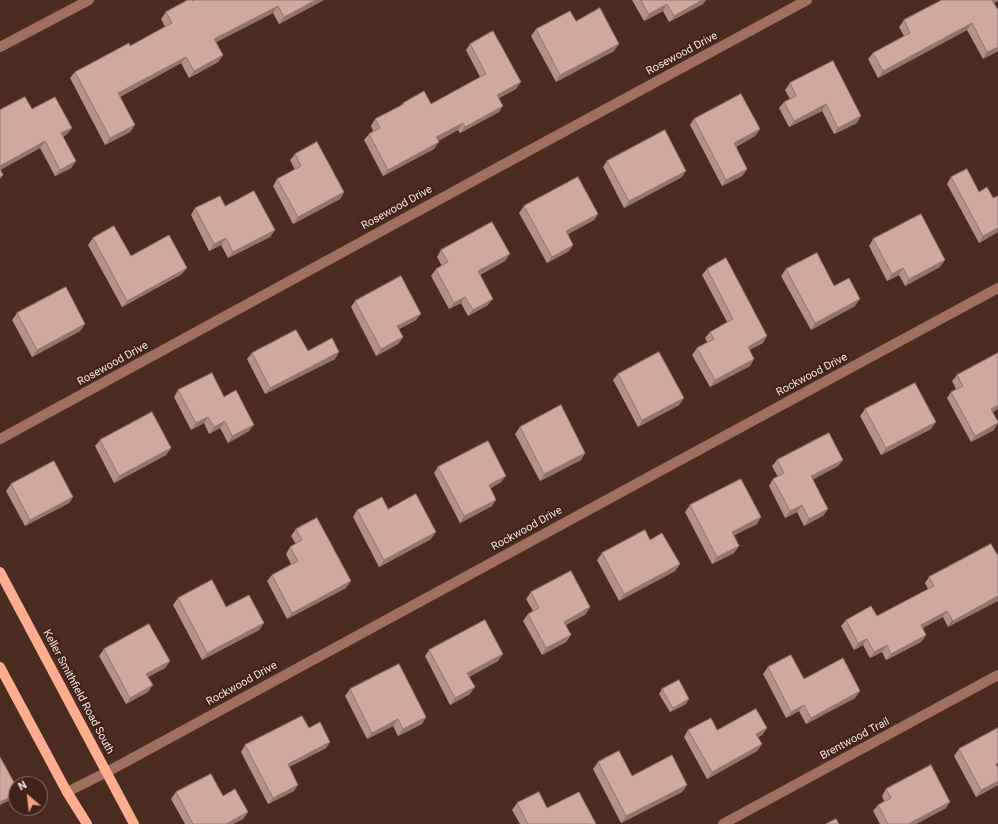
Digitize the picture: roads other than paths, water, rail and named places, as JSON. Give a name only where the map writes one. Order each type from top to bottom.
[{"type":"main road","name":"Keller Smithfield Road South","points":[[0,572],[134,824]]},
{"type":"main road","points":[[0,667],[67,792],[87,824]]},
{"type":"street","points":[[0,48],[89,0]]},
{"type":"street","name":"Rosewood Drive","points":[[0,439],[807,0]]},
{"type":"street","name":"Rockwood Drive","points":[[67,792],[107,772],[998,288]]},
{"type":"street","name":"Brentwood Trail","points":[[723,824],[998,675]]}]
